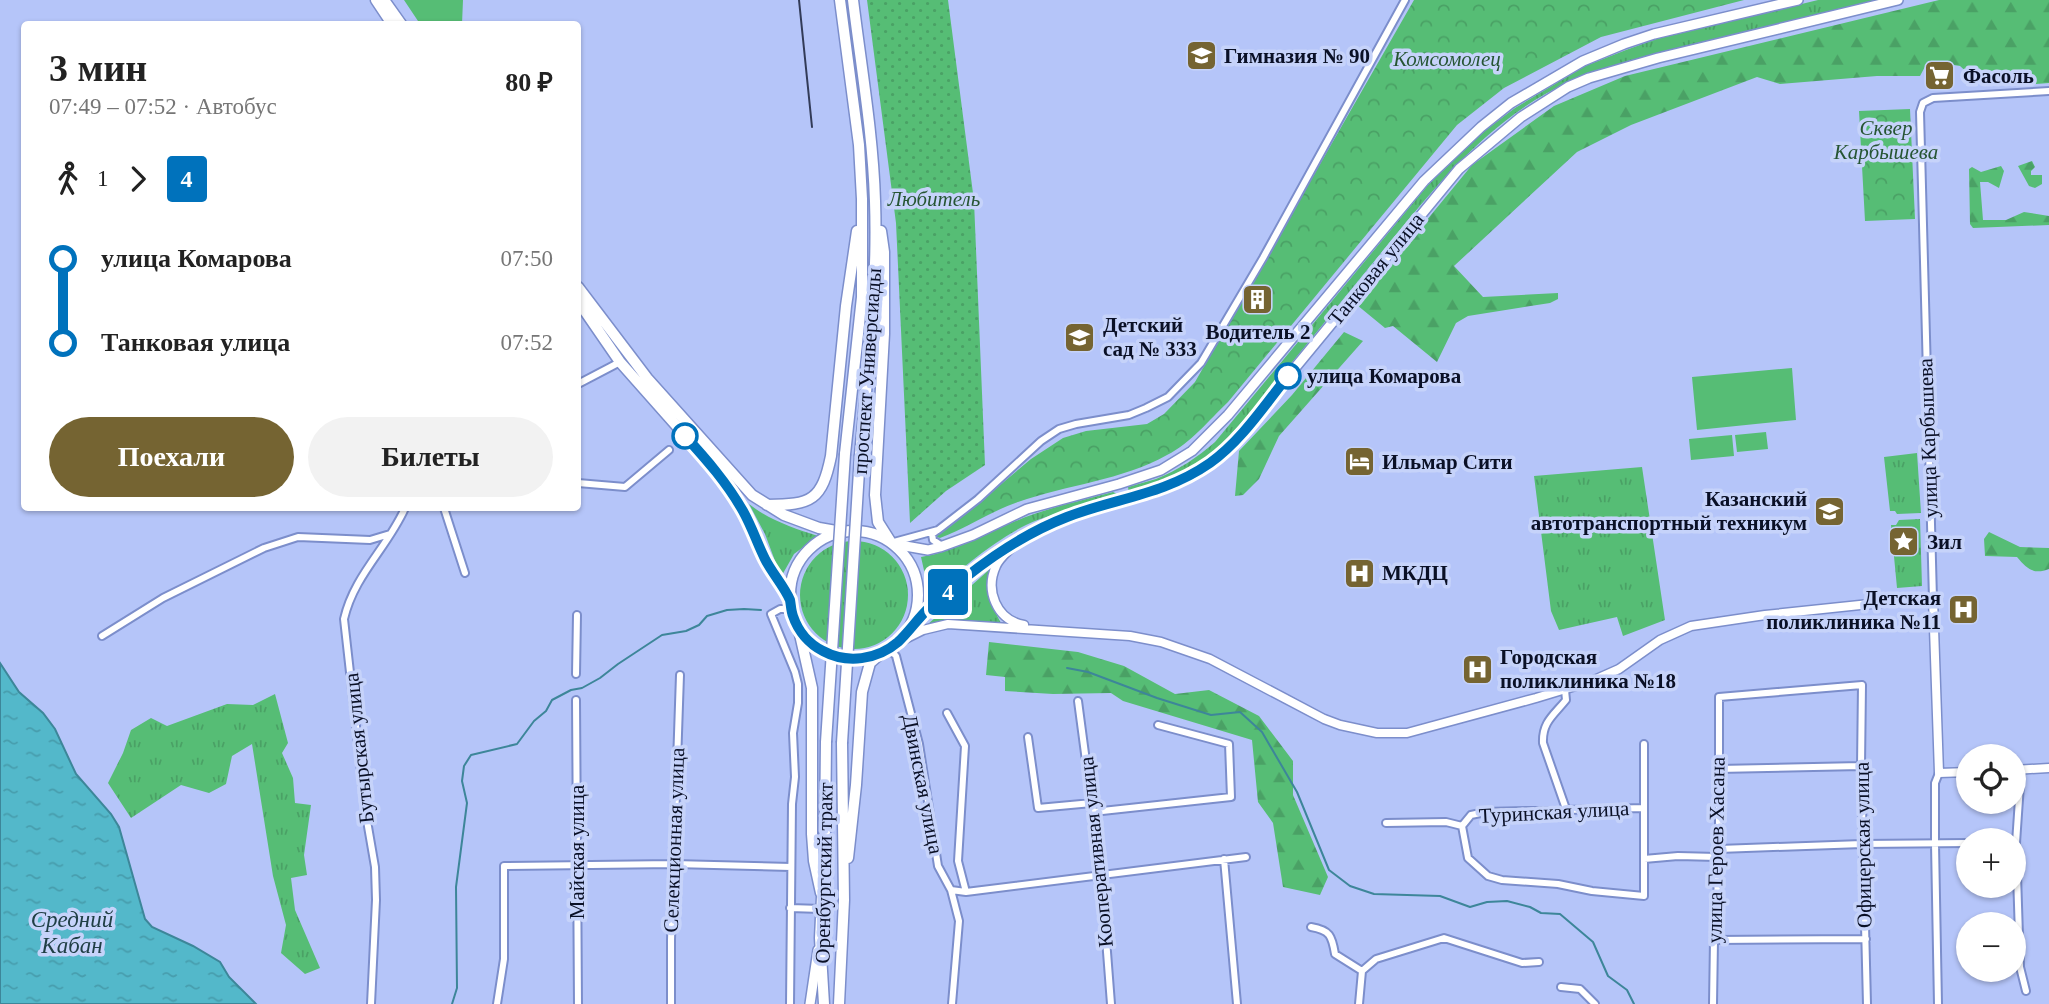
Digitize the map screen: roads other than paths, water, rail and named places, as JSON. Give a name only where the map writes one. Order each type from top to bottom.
[{"type":"main road","points":[[376,0],[390,21]]},
{"type":"main road","points":[[384,0],[399,21]]},
{"type":"main road","name":"проспект Универсиады","points":[[826,742],[845,454],[862,298],[859,145],[840,0]]},
{"type":"main road","name":"проспект Универсиады","points":[[842,743],[860,455],[875,297],[876,200],[853,0]]},
{"type":"main road","name":"Танковая улица","points":[[892,543],[928,550],[942,546],[973,535],[1027,509],[1161,470],[1192,452],[1228,415],[1423,181],[1480,127],[1511,103],[1561,72],[1624,44],[1654,34],[1798,0]]},
{"type":"main road","name":"Танковая улица","points":[[907,632],[928,609],[961,581],[1021,539],[1069,516],[1171,486],[1211,463],[1238,437],[1459,169],[1492,139],[1538,105],[1589,78],[1658,58],[1898,0]]},
{"type":"main road","points":[[766,505],[791,505],[809,499],[818,494],[826,479],[831,456],[846,306],[862,199]]},
{"type":"main road","points":[[844,900],[862,692],[870,663],[907,632],[915,614],[918,595],[912,567],[878,522],[875,495],[884,334],[884,252],[876,200]]},
{"type":"main road","points":[[581,291],[648,378],[752,495],[784,515],[819,528],[875,534],[892,543]]},
{"type":"main road","points":[[581,305],[620,362],[721,476],[744,514],[790,605],[798,626],[812,688],[813,848],[821,893]]},
{"type":"main road","points":[[1119,484],[1125,501]]},
{"type":"main road","points":[[790,605],[791,580],[805,553],[830,535],[854,531]]},
{"type":"main road","points":[[798,626],[817,647],[834,656],[862,659],[889,648]]},
{"type":"main road","name":"Оренбургский тракт","points":[[824,1004],[820,938],[826,742]]},
{"type":"main road","name":"Оренбургский тракт","points":[[839,1004],[844,900],[842,743]]},
{"type":"main road","points":[[810,1004],[820,938]]},
{"type":"street","points":[[942,546],[933,540],[932,534],[978,499],[1041,441],[1059,429],[1129,415],[1146,408],[1168,397],[1201,363],[1264,258],[1405,0]]},
{"type":"street","name":"улица Карбышева","points":[[1939,773],[1919,118],[1923,103],[1933,97],[2049,92]]},
{"type":"street","points":[[581,382],[620,362]]},
{"type":"street","points":[[581,483],[625,487],[669,450]]},
{"type":"street","name":"Бутырская улица","points":[[372,1004],[375,867],[366,815],[344,619],[348,603],[363,573],[403,511]]},
{"type":"street","points":[[445,511],[465,573]]},
{"type":"street","points":[[892,543],[938,530]]},
{"type":"street","points":[[102,636],[163,597],[264,548],[298,537],[370,540],[390,534]]},
{"type":"street","points":[[1021,539],[999,560],[992,582],[995,601],[1001,613],[1010,621],[1051,629],[1130,636],[1184,649],[1210,659],[1324,719],[1351,729],[1377,733],[1407,733],[1565,690],[1606,676],[1660,640],[1691,626],[1765,615],[1933,599]]},
{"type":"street","points":[[790,605],[771,614],[798,684],[793,733],[795,777],[792,804],[790,1004]]},
{"type":"street","points":[[576,674],[577,615]]},
{"type":"street","points":[[889,648],[923,630],[948,624],[1051,629]]},
{"type":"street","name":"Двинская улица","points":[[889,648],[896,656],[919,744],[938,866],[951,890],[959,921],[952,1004]]},
{"type":"street","name":"Селекционная улица","points":[[671,1004],[680,675]]},
{"type":"street","name":"улица Героев Хасана","points":[[1713,1004],[1714,940],[1718,920],[1717,857],[1720,849],[1719,697],[1862,685]]},
{"type":"street","name":"Офицерская улица","points":[[1862,685],[1862,844],[1867,1004]]},
{"type":"street","points":[[1565,690],[1566,700],[1545,724],[1542,732],[1543,743],[1566,809]]},
{"type":"street","name":"Майская улица","points":[[576,700],[578,1004]]},
{"type":"street","name":"Кооперативная улица","points":[[1077,701],[1101,874],[1111,1004]]},
{"type":"street","name":"Двинская улица","points":[[947,713],[965,746],[958,861],[966,892]]},
{"type":"street","points":[[1093,812],[1231,797],[1229,744],[1158,725]]},
{"type":"street","points":[[1028,737],[1038,808],[1092,803]]},
{"type":"street","points":[[1462,826],[1468,858],[1488,876],[1502,880],[1558,884],[1592,891],[1644,896],[1644,744]]},
{"type":"street","points":[[1718,769],[1861,766]]},
{"type":"street","points":[[2026,769],[2049,768]]},
{"type":"street","points":[[1938,1004],[1935,783],[1939,773],[1956,772]]},
{"type":"street","name":"Туринская улица","points":[[1386,823],[1446,822],[1462,826],[1471,815],[1485,812],[1644,808]]},
{"type":"street","points":[[1720,849],[1956,843]]},
{"type":"street","points":[[951,890],[966,892],[1246,857]]},
{"type":"street","points":[[1644,859],[1717,857]]},
{"type":"street","points":[[1224,859],[1237,1004]]},
{"type":"street","points":[[497,1004],[504,959],[504,866],[674,864],[791,867]]},
{"type":"street","points":[[2017,898],[2020,967],[2026,991]]},
{"type":"street","points":[[790,908],[821,909]]},
{"type":"street","points":[[1311,928],[1330,934],[1335,954],[1362,971]]},
{"type":"street","points":[[1360,1004],[1362,971],[1376,959],[1444,938],[1522,963],[1539,962]]},
{"type":"street","points":[[1714,940],[1866,939]]},
{"type":"street","points":[[1561,987],[1580,989],[1595,1004]]},
{"type":"water","name":"Средний Кабан","points":[[0,663],[19,692],[43,713],[55,729],[76,774],[119,827],[145,919],[152,927],[220,962],[229,977],[256,1004],[0,1004]]},
{"type":"waterway","points":[[452,1004],[457,988],[456,887],[467,803],[462,781],[464,766],[471,755],[517,744],[534,721],[546,711],[552,700],[600,678],[662,635],[686,631],[699,625],[707,616],[727,610],[761,610]]},
{"type":"waterway","points":[[1067,668],[1088,672],[1211,715],[1240,712],[1262,732],[1297,792],[1329,870],[1350,886],[1374,894],[1440,896],[1470,907],[1487,902],[1507,901],[1541,913],[1560,914],[1593,942],[1608,976],[1627,990],[1634,1004]]},
{"type":"railway","points":[[799,0],[812,127]]},
{"type":"place","name":"Гимназия № 90","points":[[1201,56]]},
{"type":"place","name":"Фасоль","points":[[1940,76]]},
{"type":"place","name":"Водитель 2","points":[[1258,300]]},
{"type":"place","name":"Детский сад № 333","points":[[1080,337]]},
{"type":"place","name":"улица Комарова","points":[[1288,376]]},
{"type":"place","name":"Ильмар Сити","points":[[1359,462]]},
{"type":"place","name":"Казанский автотранспортный техникум","points":[[1830,511]]},
{"type":"place","name":"Зил","points":[[1904,542]]},
{"type":"place","name":"МКДЦ","points":[[1359,573]]},
{"type":"place","name":"Детская поликлиника №11","points":[[1964,610]]},
{"type":"place","name":"Городская поликлиника №18","points":[[1477,669]]},
{"type":"park label","name":"Комсомолец","points":[[1447,59]]},
{"type":"park label","name":"Сквер Карбышева","points":[[1886,140]]},
{"type":"park label","name":"Любитель","points":[[934,199]]}]
